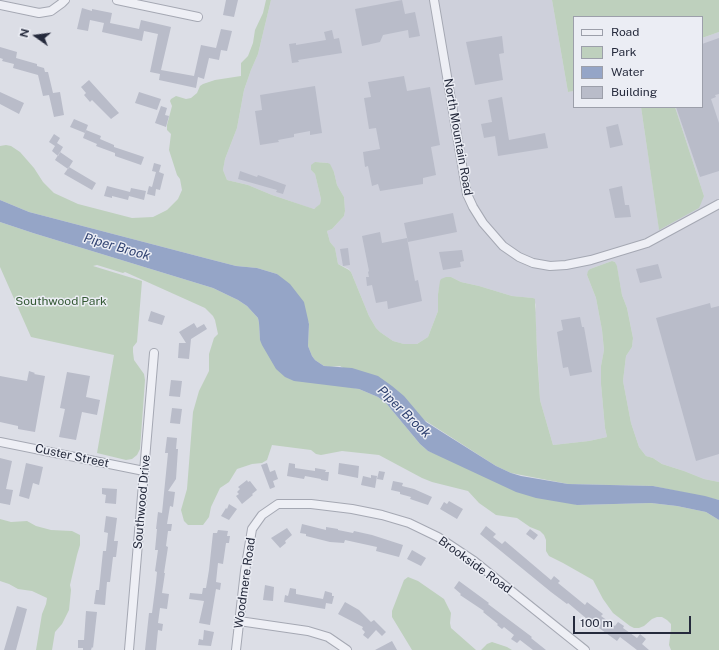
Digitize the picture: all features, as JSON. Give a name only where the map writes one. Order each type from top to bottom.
[{"type":"street","points":[[0,5],[39,13],[50,11],[65,0]]},
{"type":"street","points":[[117,0],[198,17]]},
{"type":"street","name":"North Mountain Road","points":[[434,0],[467,194],[471,204],[483,223],[503,246],[519,257],[532,263],[550,266],[590,260],[647,243],[719,204]]},
{"type":"street","name":"Southwood Drive","points":[[129,650],[154,353]]},
{"type":"street","name":"Custer Street","points":[[0,442],[144,471]]},
{"type":"street","name":"Woodmere Road","points":[[236,650],[245,571],[252,529],[262,515],[278,504]]},
{"type":"street","name":"Brookside Road","points":[[278,504],[311,504],[359,510],[409,523],[438,537],[474,561],[585,650]]},
{"type":"street","points":[[239,621],[308,631],[328,637],[347,650]]},
{"type":"shaded area","points":[[271,0],[552,0],[568,92],[573,91],[573,108],[641,108],[659,229],[704,196],[675,108],[703,108],[703,38],[719,32],[719,482],[704,479],[662,464],[653,458],[646,456],[639,447],[631,423],[623,381],[626,356],[632,347],[633,338],[615,262],[612,261],[590,269],[587,275],[596,298],[602,330],[604,350],[601,366],[601,384],[607,437],[589,441],[553,445],[540,400],[535,313],[536,305],[533,298],[512,296],[461,282],[451,277],[439,289],[438,311],[428,337],[417,344],[404,344],[393,341],[380,332],[369,316],[351,272],[349,269],[338,264],[335,248],[330,242],[327,231],[332,229],[344,216],[345,211],[344,197],[337,185],[334,172],[328,163],[315,162],[311,170],[315,174],[321,199],[320,204],[313,209],[248,185],[227,180],[223,170],[225,159],[237,128],[244,90],[258,54]]},
{"type":"green space","points":[[266,0],[271,0],[258,54],[244,90],[237,128],[225,159],[223,170],[227,180],[248,185],[314,209],[320,204],[321,199],[315,174],[311,170],[311,165],[315,162],[330,164],[334,172],[337,185],[344,197],[345,211],[344,216],[332,229],[327,231],[330,242],[335,248],[338,264],[351,272],[369,316],[376,328],[393,341],[404,344],[417,344],[428,337],[438,311],[440,281],[446,277],[451,277],[461,282],[512,296],[535,299],[540,400],[553,445],[589,441],[607,437],[601,384],[601,366],[604,350],[602,330],[596,298],[587,275],[590,269],[612,261],[615,262],[633,338],[632,347],[626,356],[623,381],[631,423],[639,447],[646,456],[653,458],[662,464],[704,479],[719,482],[719,500],[653,486],[568,484],[511,473],[496,466],[340,366],[324,366],[315,360],[308,346],[309,323],[277,274],[257,268],[236,266],[29,212],[0,200],[0,146],[6,145],[11,146],[20,152],[34,168],[43,182],[54,193],[78,204],[132,218],[153,217],[167,210],[178,199],[182,190],[180,179],[177,175],[169,150],[171,134],[167,130],[167,125],[172,106],[170,101],[176,96],[186,99],[191,98],[197,93],[200,86],[203,84],[215,80],[241,76],[241,63],[248,56],[253,43],[255,30],[263,13]]},
{"type":"green space","points":[[552,0],[719,0],[719,32],[703,38],[703,16],[573,16],[573,91],[568,92]]},
{"type":"green space","points":[[641,108],[675,108],[704,196],[699,208],[659,230]]},
{"type":"green space","name":"Southwood Park","points":[[0,222],[213,288],[238,300],[247,306],[258,318],[260,340],[339,385],[359,389],[378,397],[386,403],[420,444],[428,451],[577,505],[651,503],[677,506],[706,512],[719,520],[719,650],[671,650],[669,645],[671,624],[667,620],[662,617],[657,617],[639,628],[630,626],[613,613],[603,599],[593,580],[549,556],[546,551],[546,540],[540,531],[530,527],[517,518],[496,515],[479,503],[468,491],[422,478],[379,455],[342,451],[321,455],[316,454],[311,450],[272,445],[267,460],[262,463],[252,464],[237,469],[229,482],[220,488],[211,507],[209,517],[203,525],[188,525],[184,521],[181,510],[187,489],[193,412],[199,391],[209,371],[209,354],[214,338],[218,334],[213,316],[205,308],[125,272],[123,273],[97,265],[93,266],[142,281],[137,342],[133,347],[133,352],[134,360],[144,374],[145,380],[140,449],[137,455],[132,459],[126,460],[97,453],[114,355],[31,337],[0,267]]},
{"type":"green space","points":[[0,519],[11,522],[27,521],[36,526],[51,530],[72,531],[80,535],[80,545],[70,585],[69,610],[62,624],[55,632],[52,650],[36,650],[42,614],[47,598],[32,591],[18,589],[0,581]]},
{"type":"green space","points":[[408,577],[418,581],[444,599],[451,613],[451,628],[476,650],[412,650],[392,617],[392,611],[404,580]]},
{"type":"green space","points":[[492,642],[512,650],[481,650],[487,644]]},
{"type":"water","name":"Piper Brook","points":[[0,200],[29,212],[236,266],[257,268],[277,274],[290,284],[304,302],[309,324],[308,346],[315,360],[324,366],[352,368],[378,376],[404,396],[426,422],[496,466],[521,476],[568,484],[653,486],[705,496],[719,500],[719,520],[706,512],[677,506],[651,503],[577,505],[536,498],[516,492],[428,451],[420,444],[386,403],[378,397],[359,389],[294,381],[285,377],[276,369],[262,345],[260,340],[258,318],[247,306],[238,300],[213,288],[0,222]]},
{"type":"building","points":[[226,0],[238,0],[234,17],[223,15]]},
{"type":"building","points":[[402,0],[405,14],[415,12],[420,36],[409,38],[408,30],[383,35],[380,42],[362,46],[355,9]]},
{"type":"building","points":[[82,8],[92,11],[92,9],[112,13],[110,23],[139,29],[141,20],[171,27],[161,70],[194,76],[201,45],[216,48],[221,29],[232,31],[227,51],[221,50],[219,60],[209,58],[204,79],[198,77],[196,88],[159,80],[160,74],[150,72],[158,34],[144,31],[142,41],[102,32],[104,23],[90,20],[88,31],[77,29]]},
{"type":"building","points":[[332,30],[334,39],[339,38],[342,53],[298,60],[299,62],[292,63],[289,44],[296,43],[296,45],[326,40],[324,32]]},
{"type":"building","points":[[502,36],[504,53],[499,54],[503,80],[475,85],[466,42]]},
{"type":"building","points":[[719,38],[719,94],[715,95],[716,97],[711,99],[719,123],[719,171],[700,177],[676,108],[703,108],[703,44]]},
{"type":"building","points":[[0,47],[17,52],[16,58],[37,64],[37,66],[44,68],[45,72],[48,72],[53,93],[60,92],[64,115],[54,117],[49,95],[43,96],[38,75],[13,68],[14,64],[2,61],[3,59],[0,58]]},
{"type":"building","points":[[404,76],[407,91],[430,87],[440,145],[431,147],[436,175],[423,178],[423,184],[380,191],[378,184],[372,186],[368,166],[365,167],[363,152],[380,149],[376,128],[369,129],[364,98],[371,97],[368,82]]},
{"type":"building","points":[[89,80],[119,113],[111,119],[92,100],[90,102],[84,95],[86,93],[81,87]]},
{"type":"building","points":[[315,86],[322,133],[310,135],[310,131],[294,134],[294,137],[278,140],[279,142],[260,145],[255,111],[262,110],[260,95]]},
{"type":"building","points":[[0,92],[24,103],[19,114],[0,104]]},
{"type":"building","points":[[139,92],[161,99],[157,110],[135,103]]},
{"type":"building","points":[[502,97],[509,140],[545,133],[548,148],[498,156],[495,136],[484,138],[481,124],[492,122],[488,100]]},
{"type":"building","points":[[161,106],[167,108],[165,115],[169,116],[166,127],[155,123]]},
{"type":"building","points":[[74,119],[88,125],[85,133],[70,127]]},
{"type":"building","points":[[618,124],[623,145],[610,148],[606,127]]},
{"type":"building","points":[[86,130],[101,136],[100,139],[114,145],[114,147],[144,157],[141,165],[115,156],[115,153],[96,146],[97,144],[83,138]]},
{"type":"building","points":[[54,134],[60,138],[57,143],[63,147],[58,156],[52,151],[55,146],[49,142]]},
{"type":"building","points":[[60,152],[73,161],[68,169],[55,160]]},
{"type":"building","points":[[154,163],[161,165],[159,172],[164,174],[160,190],[156,189],[155,196],[147,194],[149,186],[152,187],[156,172],[152,171]]},
{"type":"building","points":[[69,167],[96,183],[92,190],[64,174]]},
{"type":"building","points":[[240,171],[257,177],[258,175],[286,185],[283,194],[276,192],[277,190],[238,179]]},
{"type":"building","points":[[107,186],[130,192],[131,188],[146,191],[144,200],[129,196],[128,200],[112,196],[112,198],[104,196]]},
{"type":"building","points":[[622,186],[625,205],[629,205],[631,217],[615,218],[609,189]]},
{"type":"building","points":[[453,213],[457,232],[408,242],[404,223]]},
{"type":"building","points":[[380,232],[382,243],[407,238],[415,281],[418,280],[422,301],[388,309],[387,301],[376,303],[372,285],[367,286],[366,277],[369,277],[369,271],[362,236]]},
{"type":"building","points":[[348,248],[350,265],[343,266],[340,249]]},
{"type":"building","points":[[462,250],[464,261],[460,262],[461,267],[443,270],[439,252]]},
{"type":"building","points":[[658,264],[662,278],[640,283],[636,269]]},
{"type":"building","points":[[710,303],[711,308],[719,306],[719,454],[696,461],[656,318]]},
{"type":"building","points":[[151,311],[165,316],[162,325],[148,321]]},
{"type":"building","points":[[580,317],[582,327],[584,327],[592,372],[570,376],[568,367],[563,368],[557,332],[563,330],[561,320]]},
{"type":"building","points":[[194,323],[197,328],[204,324],[207,329],[191,339],[189,359],[178,358],[179,343],[186,343],[179,332]]},
{"type":"building","points":[[29,371],[35,373],[34,374],[45,376],[35,432],[18,429],[18,426],[0,422],[0,376],[27,381]]},
{"type":"building","points":[[67,372],[90,376],[86,397],[100,400],[97,415],[82,412],[76,440],[59,437],[65,409],[60,408]]},
{"type":"building","points":[[171,380],[182,381],[180,397],[169,396]]},
{"type":"building","points":[[172,408],[182,409],[180,424],[170,423]]},
{"type":"building","points":[[167,437],[177,438],[176,449],[178,449],[176,479],[168,491],[175,492],[173,507],[170,506],[167,524],[172,524],[171,531],[168,531],[166,546],[168,547],[162,593],[169,594],[167,609],[160,608],[158,623],[163,624],[162,631],[158,630],[156,650],[145,650],[149,613],[152,613],[156,582],[157,572],[155,571],[158,550],[155,550],[156,529],[158,512],[162,513],[168,453],[165,453]]},
{"type":"building","points":[[0,458],[12,461],[6,489],[13,490],[10,505],[0,503]]},
{"type":"building","points":[[26,463],[43,467],[39,485],[33,483],[29,499],[19,496]]},
{"type":"building","points":[[267,463],[270,472],[275,470],[278,479],[273,481],[275,487],[270,489],[261,465]]},
{"type":"building","points":[[289,463],[295,464],[295,468],[315,471],[315,468],[326,470],[325,472],[329,472],[328,481],[305,476],[304,479],[287,476]]},
{"type":"building","points":[[339,463],[359,466],[358,478],[338,474]]},
{"type":"building","points":[[379,471],[385,472],[383,480],[377,479]]},
{"type":"building","points":[[371,475],[377,476],[375,488],[361,485],[363,476],[371,478]]},
{"type":"building","points":[[247,480],[248,482],[250,481],[257,490],[242,504],[236,496],[239,494],[237,492],[240,489],[238,487]]},
{"type":"building","points":[[393,481],[403,483],[402,486],[414,489],[432,497],[428,505],[410,499],[411,497],[400,494],[400,492],[391,490]]},
{"type":"building","points":[[102,488],[117,489],[116,504],[105,503],[106,495],[102,494]]},
{"type":"building","points":[[449,501],[463,509],[457,519],[440,509],[444,502],[447,504]]},
{"type":"building","points":[[229,504],[237,509],[229,520],[221,516]]},
{"type":"building","points":[[106,516],[117,518],[114,541],[118,541],[116,557],[113,557],[110,582],[107,582],[105,605],[94,604],[96,590],[99,590],[103,551],[106,551],[108,533],[104,532]]},
{"type":"building","points":[[302,524],[326,530],[326,527],[353,533],[354,531],[403,545],[399,557],[376,551],[377,547],[345,540],[344,543],[330,542],[306,536],[306,534],[300,533]]},
{"type":"building","points":[[486,526],[496,534],[493,537],[502,544],[505,541],[551,580],[554,576],[560,581],[558,583],[585,605],[587,602],[603,614],[601,616],[615,626],[618,622],[624,626],[623,628],[637,638],[640,634],[646,639],[642,644],[649,650],[637,650],[620,637],[617,641],[599,628],[600,626],[588,618],[587,619],[568,603],[567,604],[551,592],[480,534]]},
{"type":"building","points":[[287,528],[292,535],[280,548],[271,538]]},
{"type":"building","points":[[530,529],[538,535],[534,540],[526,534]]},
{"type":"building","points":[[218,530],[228,531],[227,536],[230,536],[229,543],[226,543],[223,564],[218,563],[216,582],[221,583],[220,590],[216,589],[210,625],[199,623],[204,601],[189,599],[190,593],[202,594],[203,588],[206,588],[213,533],[217,533]]},
{"type":"building","points":[[412,550],[426,558],[421,566],[407,559]]},
{"type":"building","points":[[459,581],[532,637],[531,638],[546,650],[533,650],[520,640],[517,643],[511,639],[514,635],[504,627],[502,629],[483,612],[484,611],[460,595],[461,594],[454,588]]},
{"type":"building","points":[[265,585],[274,587],[273,601],[263,600]]},
{"type":"building","points":[[290,588],[296,589],[296,594],[323,599],[325,591],[332,593],[332,596],[334,596],[332,604],[326,603],[325,609],[284,602],[285,595],[288,596]]},
{"type":"building","points":[[345,602],[359,610],[371,622],[374,620],[386,632],[382,636],[376,630],[368,639],[363,635],[365,632],[362,629],[363,627],[338,614]]},
{"type":"building","points":[[17,606],[27,609],[16,650],[4,650]]},
{"type":"building","points":[[86,611],[97,612],[93,648],[92,647],[91,650],[83,650],[83,648],[78,648],[78,640],[84,640]]},
{"type":"building","points":[[204,630],[214,632],[211,646],[198,645],[199,639],[203,640]]},
{"type":"building","points":[[392,641],[397,650],[375,650]]}]
